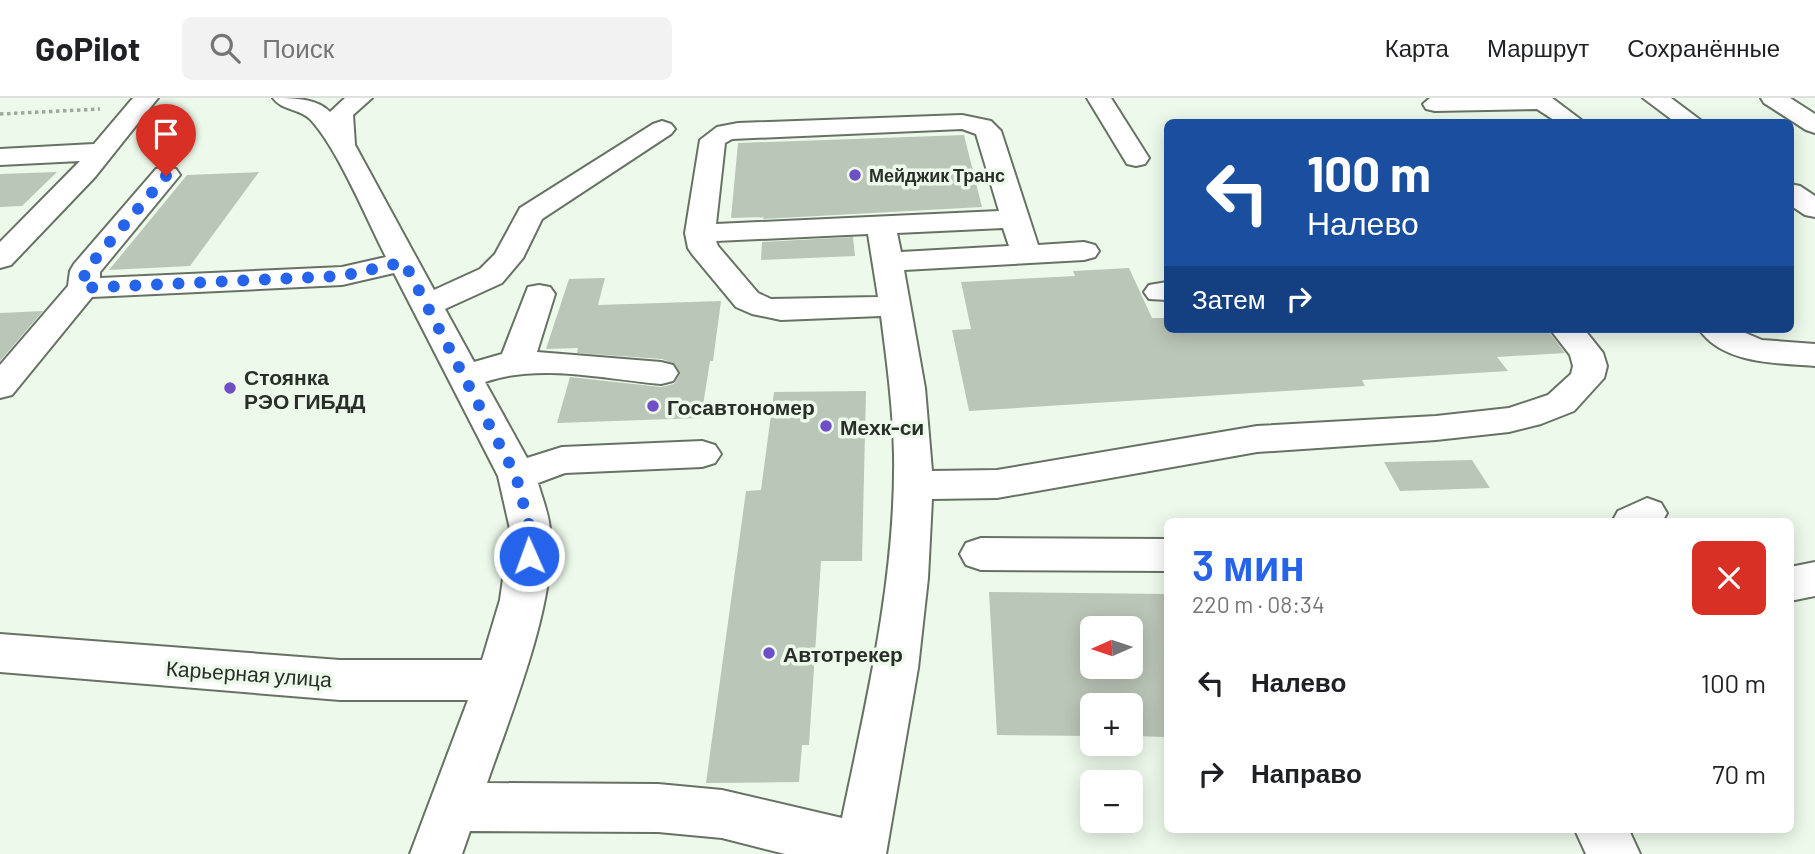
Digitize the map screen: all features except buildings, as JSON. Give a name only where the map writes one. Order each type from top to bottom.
[{"type":"street","points":[[285,98],[317,113],[342,145],[516,476],[530,529],[529,556],[516,627],[436,854]]},
{"type":"street","points":[[342,145],[341,113],[360,98]]},
{"type":"street","points":[[1099,98],[1114,118],[1136,158]]},
{"type":"street","points":[[1655,98],[1686,119]]},
{"type":"street","points":[[1773,98],[1815,125]]},
{"type":"street","points":[[0,259],[101,152],[142,102]]},
{"type":"street","points":[[1443,115],[1541,102],[1568,119]]},
{"type":"street","points":[[894,306],[781,310],[763,307],[747,300],[703,248],[700,233],[713,140],[726,132],[738,131],[962,122],[982,126],[988,131],[1026,254]]},
{"type":"street","points":[[426,305],[491,276],[508,258],[530,214],[662,129]]},
{"type":"street","points":[[0,157],[101,152]]},
{"type":"street","points":[[0,387],[83,288],[85,271],[166,176]]},
{"type":"street","points":[[1794,195],[1815,209]]},
{"type":"street","points":[[884,243],[1015,219]]},
{"type":"street","points":[[0,223],[37,221]]},
{"type":"street","points":[[700,233],[1026,254],[1084,251]]},
{"type":"street","points":[[453,807],[658,808],[722,814],[873,851],[908,577],[913,485],[909,400],[884,243]]},
{"type":"street","points":[[83,288],[342,276],[404,262]]},
{"type":"street","points":[[516,363],[539,293]]},
{"type":"street","points":[[913,485],[997,484],[1256,439],[1436,428],[1508,420],[1561,403],[1587,378],[1590,366],[1586,353],[1569,333]]},
{"type":"street","points":[[1721,333],[1738,344],[1756,349],[1815,355]]},
{"type":"street","points":[[463,377],[499,365],[516,363],[558,363],[661,373]]},
{"type":"street","points":[[516,476],[562,460],[702,454]]},
{"type":"street","points":[[981,554],[1164,555]]},
{"type":"street","points":[[1794,583],[1815,579]]},
{"type":"street","name":"Карьерная улица","points":[[0,653],[326,679],[499,680]]},
{"type":"street","points":[[1603,833],[1614,854]]},
{"type":"path","points":[[0,114],[142,102]]},
{"type":"place","name":"Мейджик Транс","points":[[855,175]]},
{"type":"place","name":"Стоянка РЭО ГИБДД","points":[[230,388]]},
{"type":"place","name":"Госавтономер","points":[[653,406]]},
{"type":"place","name":"Мехк-си","points":[[826,426]]},
{"type":"place","name":"Автотрекер","points":[[769,653]]},
{"type":"route","points":[[166,176],[85,271],[83,288],[358,275],[404,262],[516,476],[530,529],[529,556]]}]
